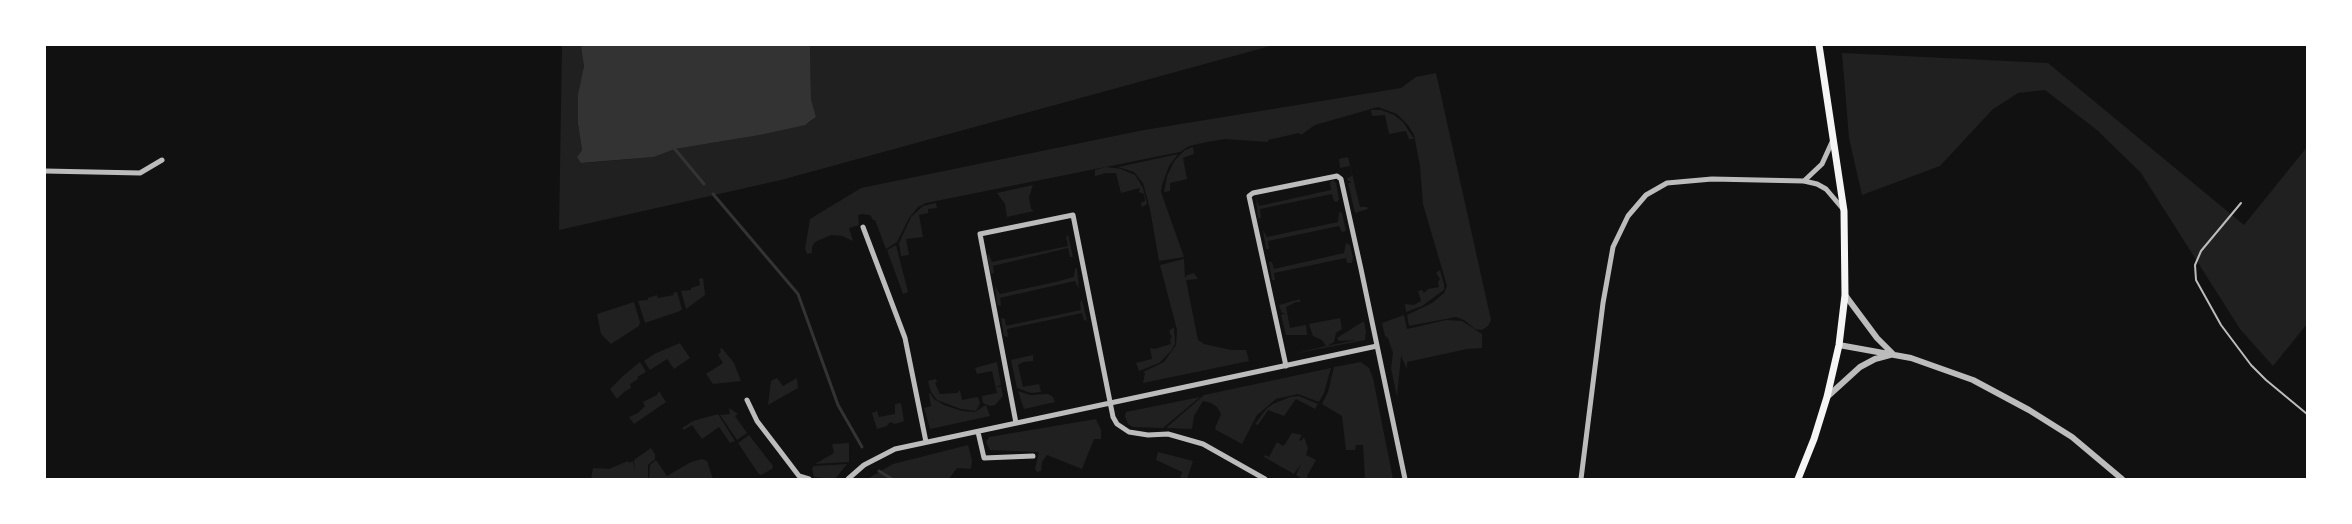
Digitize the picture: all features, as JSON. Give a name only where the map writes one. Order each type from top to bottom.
[{"type":"main road","points":[[1798,479],[1827,397],[1839,345],[1845,295],[1844,211],[1819,45]]},
{"type":"street","points":[[1804,181],[1822,164],[1832,142]]},
{"type":"street","points":[[45,171],[140,173],[162,160]]},
{"type":"street","points":[[1286,366],[1249,199],[1253,193],[1335,175],[1339,177],[1405,479]]},
{"type":"street","points":[[1581,479],[1603,303],[1613,247],[1628,216],[1646,195],[1667,183],[1701,180],[1804,181],[1826,189],[1844,211]]},
{"type":"street","points":[[1016,423],[980,234],[1073,215],[1110,403],[1117,424],[1130,432],[1148,435],[1168,434],[1203,444],[1265,479]]},
{"type":"street","points":[[863,227],[905,338],[926,442]]},
{"type":"street","points":[[1845,295],[1872,332],[1893,354]]},
{"type":"street","points":[[1839,345],[1893,354],[1951,371],[2010,399],[2072,437],[2122,479]]},
{"type":"street","points":[[849,479],[864,465],[895,449],[1377,346]]},
{"type":"street","points":[[1827,397],[1860,368],[1875,359],[1893,354]]},
{"type":"street","points":[[747,399],[757,421],[799,476],[809,479]]},
{"type":"street","points":[[978,432],[984,458],[1033,456]]},
{"type":"lane","points":[[2241,203],[2201,251],[2195,265],[2196,280],[2220,326],[2251,365],[2307,414]]},
{"type":"shaded area","points":[[562,45],[581,45],[583,52],[584,66],[578,124],[582,150],[578,155],[584,163],[654,157],[675,149],[760,135],[810,122],[816,117],[811,99],[810,45],[1274,45],[781,180],[559,230]]},
{"type":"shaded area","points":[[581,45],[810,45],[811,99],[816,117],[805,125],[675,149],[654,157],[581,163],[577,157],[582,150],[578,124],[578,95],[584,66]]},
{"type":"shaded area","points":[[1842,53],[2048,63],[2244,225],[2307,147],[2307,324],[2273,366],[2240,329],[2141,173],[2097,130],[2045,90],[2018,93],[1992,110],[1940,166],[1862,195],[1849,138]]},
{"type":"shaded area","points":[[1436,73],[1491,320],[1482,330],[1475,329],[1456,317],[1409,326],[1407,315],[1432,303],[1444,293],[1447,286],[1423,204],[1420,166],[1414,135],[1397,114],[1378,107],[1315,125],[1301,135],[1299,133],[1268,140],[1268,142],[1225,139],[1207,142],[1189,146],[1180,152],[926,203],[918,207],[909,218],[897,242],[886,249],[875,220],[870,215],[862,214],[858,215],[859,225],[849,228],[853,241],[842,236],[831,235],[815,242],[812,253],[807,254],[805,249],[810,219],[861,188],[1144,130],[1401,88],[1416,77]]},
{"type":"shaded area","points":[[1371,110],[1381,110],[1394,115],[1403,122],[1414,139],[1409,139],[1406,131],[1389,134],[1385,115],[1372,116]]},
{"type":"shaded area","points":[[1193,147],[1194,154],[1183,158],[1187,179],[1170,183],[1170,191],[1164,192],[1167,176],[1175,160],[1185,150]]},
{"type":"shaded area","points":[[1178,154],[1169,166],[1161,192],[1184,257],[1159,261],[1143,183],[1134,172],[1118,167]]},
{"type":"shaded area","points":[[1348,157],[1360,207],[1368,209],[1355,213],[1348,183],[1351,183],[1347,178],[1352,176],[1350,166],[1340,168],[1339,159]]},
{"type":"shaded area","points":[[1106,167],[1121,169],[1135,175],[1143,188],[1147,204],[1142,207],[1141,203],[1145,201],[1144,194],[1139,192],[1140,188],[1121,193],[1116,173],[1095,176],[1095,170]]},
{"type":"shaded area","points":[[1333,180],[1336,183],[1339,199],[1337,202],[1334,201],[1332,194],[1260,209],[1261,218],[1258,218],[1256,198],[1259,206],[1331,190],[1330,182]]},
{"type":"shaded area","points":[[1033,185],[1029,197],[1031,209],[1034,211],[1007,217],[1005,204],[997,193]]},
{"type":"shaded area","points":[[936,203],[937,208],[928,209],[928,213],[919,215],[923,237],[906,239],[909,255],[901,256],[899,243],[911,217],[923,206]]},
{"type":"shaded area","points":[[1339,212],[1342,213],[1346,231],[1342,232],[1339,226],[1268,241],[1269,249],[1266,249],[1263,230],[1267,237],[1338,222]]},
{"type":"shaded area","points":[[1068,235],[1073,257],[1070,257],[1068,248],[993,266],[994,273],[991,274],[987,256],[989,254],[992,262],[1068,246],[1066,237]]},
{"type":"shaded area","points":[[1346,243],[1350,245],[1352,263],[1347,263],[1346,258],[1274,273],[1275,280],[1272,280],[1269,262],[1272,262],[1274,269],[1344,253]]},
{"type":"shaded area","points":[[896,245],[908,292],[903,294],[887,250]]},
{"type":"shaded area","points":[[1184,259],[1185,278],[1194,273],[1198,279],[1186,280],[1198,340],[1204,344],[1231,350],[1246,350],[1249,361],[1143,383],[1145,373],[1143,372],[1164,362],[1176,345],[1177,330],[1160,265]]},
{"type":"shaded area","points":[[1075,268],[1079,289],[1075,281],[1000,298],[1001,306],[997,305],[995,286],[1000,294],[1055,282],[1074,277]]},
{"type":"shaded area","points":[[1440,270],[1444,290],[1422,306],[1406,312],[1405,304],[1414,305],[1421,301],[1418,291],[1422,290],[1424,293],[1428,289],[1439,287],[1440,279],[1436,273]]},
{"type":"shaded area","points":[[703,278],[705,295],[686,309],[681,291],[691,290],[700,285],[699,279]]},
{"type":"shaded area","points":[[677,292],[682,309],[680,311],[645,323],[638,301],[648,300],[657,295],[658,298],[674,295],[673,293]]},
{"type":"shaded area","points":[[1300,299],[1300,302],[1286,307],[1290,328],[1306,325],[1307,335],[1286,335],[1281,315],[1286,313],[1282,313],[1279,305]]},
{"type":"shaded area","points":[[1082,300],[1087,321],[1084,320],[1082,313],[1007,329],[1008,337],[1004,336],[1001,318],[1005,319],[1006,326],[1081,310]]},
{"type":"shaded area","points":[[634,302],[639,326],[611,344],[601,334],[597,314]]},
{"type":"shaded area","points":[[1404,315],[1407,329],[1446,320],[1462,321],[1482,334],[1482,348],[1407,362],[1407,369],[1401,356],[1397,397],[1391,368],[1393,353],[1382,323]]},
{"type":"shaded area","points":[[1340,318],[1342,329],[1336,333],[1334,342],[1327,346],[1356,340],[1339,341],[1337,338],[1364,321],[1365,340],[1293,354],[1326,346],[1322,340],[1313,336],[1309,324]]},
{"type":"shaded area","points":[[1174,327],[1175,344],[1171,351],[1159,363],[1139,371],[1136,363],[1152,359],[1150,348],[1171,344],[1170,339],[1172,338],[1169,331]]},
{"type":"shaded area","points":[[680,343],[690,358],[674,369],[667,359],[650,370],[644,361]]},
{"type":"shaded area","points":[[722,348],[734,363],[741,381],[713,384],[706,374],[723,363],[718,355]]},
{"type":"shaded area","points":[[1033,355],[1033,361],[1018,365],[1023,387],[1039,384],[1041,392],[1031,393],[1017,388],[1011,360]]},
{"type":"shaded area","points":[[640,362],[646,372],[637,377],[638,379],[630,384],[631,388],[617,399],[610,389]]},
{"type":"shaded area","points":[[997,362],[1001,385],[996,387],[1001,387],[1003,396],[995,405],[990,406],[983,403],[982,396],[997,393],[992,371],[977,374],[975,368]]},
{"type":"shaded area","points":[[1361,362],[1369,368],[1373,378],[1393,479],[1365,479],[1363,445],[1356,445],[1355,450],[1346,450],[1342,416],[1322,404],[1328,392],[1334,367]]},
{"type":"shaded area","points":[[1331,368],[1319,402],[1298,394],[1276,399],[1257,415],[1242,444],[1216,430],[1221,414],[1217,407],[1203,401],[1194,416],[1192,429],[1166,428],[1204,395]]},
{"type":"shaded area","points":[[777,378],[783,386],[797,378],[798,388],[768,405],[771,381]]},
{"type":"shaded area","points":[[936,379],[935,383],[940,394],[957,393],[960,390],[962,400],[978,397],[980,403],[976,411],[961,409],[937,400],[931,392],[928,381]]},
{"type":"shaded area","points":[[659,391],[666,402],[634,424],[629,417],[638,413],[645,406],[643,402],[657,395]]},
{"type":"shaded area","points":[[1018,391],[1030,395],[1048,394],[1055,402],[1024,409]]},
{"type":"shaded area","points":[[930,393],[934,399],[944,405],[962,411],[975,412],[986,405],[990,416],[930,429],[924,408],[931,406]]},
{"type":"shaded area","points":[[1299,396],[1318,404],[1315,409],[1296,399],[1284,416],[1268,410],[1258,425],[1255,424],[1273,404]]},
{"type":"shaded area","points":[[1200,397],[1163,428],[1133,427],[1128,424],[1125,416],[1126,412]]},
{"type":"shaded area","points":[[901,403],[904,421],[895,424],[890,422],[887,426],[877,429],[872,413],[877,411],[879,417],[895,414],[895,404]]},
{"type":"shaded area","points":[[729,408],[738,414],[735,416],[747,433],[737,440],[720,415],[730,414]]},
{"type":"shaded area","points":[[718,414],[735,441],[730,443],[719,427],[702,439],[692,425],[684,430],[682,428],[693,421]]},
{"type":"shaded area","points":[[1096,419],[1101,430],[1101,439],[1094,439],[1082,469],[1047,455],[1042,462],[1041,471],[1037,472],[1035,469],[1039,452],[990,450],[986,442],[989,437]]},
{"type":"shaded area","points":[[1292,433],[1302,435],[1299,440],[1301,441],[1304,437],[1308,448],[1306,455],[1316,460],[1307,476],[1309,479],[1302,479],[1296,475],[1301,464],[1294,474],[1264,457],[1265,455],[1269,457],[1277,442],[1283,446]]},
{"type":"shaded area","points":[[749,435],[773,466],[761,475],[738,443]]},
{"type":"shaded area","points":[[849,443],[849,462],[815,464],[834,453],[832,444]]},
{"type":"shaded area","points":[[968,445],[972,461],[971,469],[957,468],[949,479],[867,479],[893,464]]},
{"type":"shaded area","points":[[651,448],[655,459],[648,465],[648,479],[591,479],[593,468],[609,469],[628,461],[629,463],[633,461],[635,472],[634,460]]},
{"type":"shaded area","points":[[1158,452],[1193,461],[1187,479],[1180,479],[1182,472],[1156,460]]},
{"type":"shaded area","points":[[702,459],[707,461],[713,479],[649,479],[650,465],[656,460],[667,476],[691,462]]},
{"type":"shaded area","points":[[847,464],[835,479],[814,477],[812,468],[814,466]]},
{"type":"waterway","points":[[674,148],[704,184]]},
{"type":"waterway","points":[[713,194],[798,294],[838,405],[862,447]]},
{"type":"waterway","points":[[879,471],[892,479]]}]
